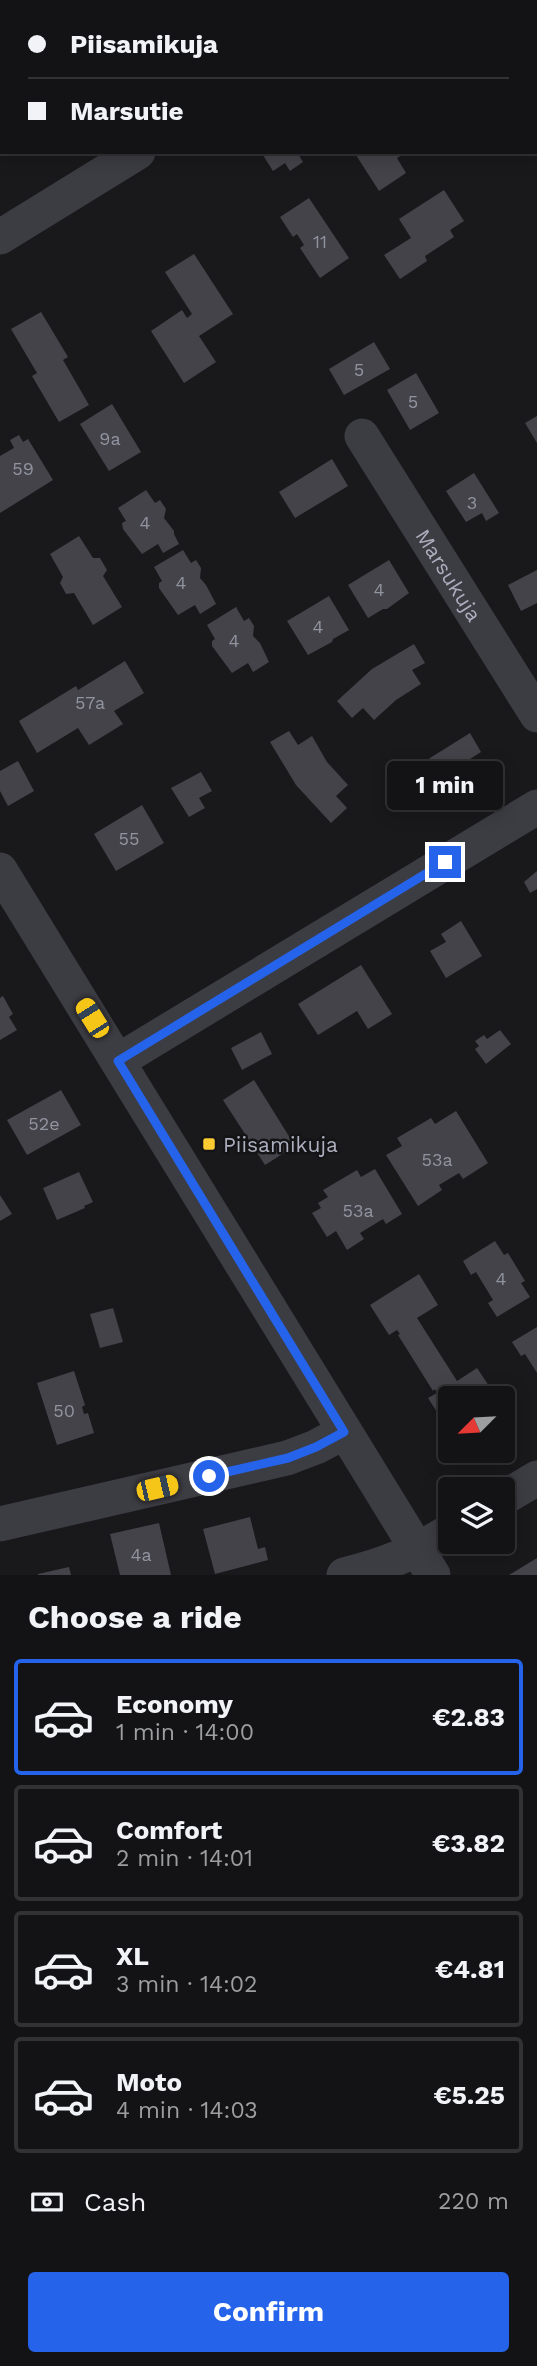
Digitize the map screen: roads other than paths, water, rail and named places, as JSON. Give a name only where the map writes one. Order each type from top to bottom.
[{"type":"street","points":[[0,237],[135,154]]},
{"type":"street","name":"Marsukuja","points":[[362,436],[537,715]]},
{"type":"street","points":[[118,1061],[537,807]]},
{"type":"street","points":[[0,870],[425,1563]]},
{"type":"street","points":[[0,1524],[288,1458],[344,1432]]},
{"type":"street","points":[[515,1491],[537,1478]]},
{"type":"street","points":[[344,1575],[384,1565],[425,1563],[438,1546]]},
{"type":"place","name":"Piisamikuja","points":[[209,1144]]}]
